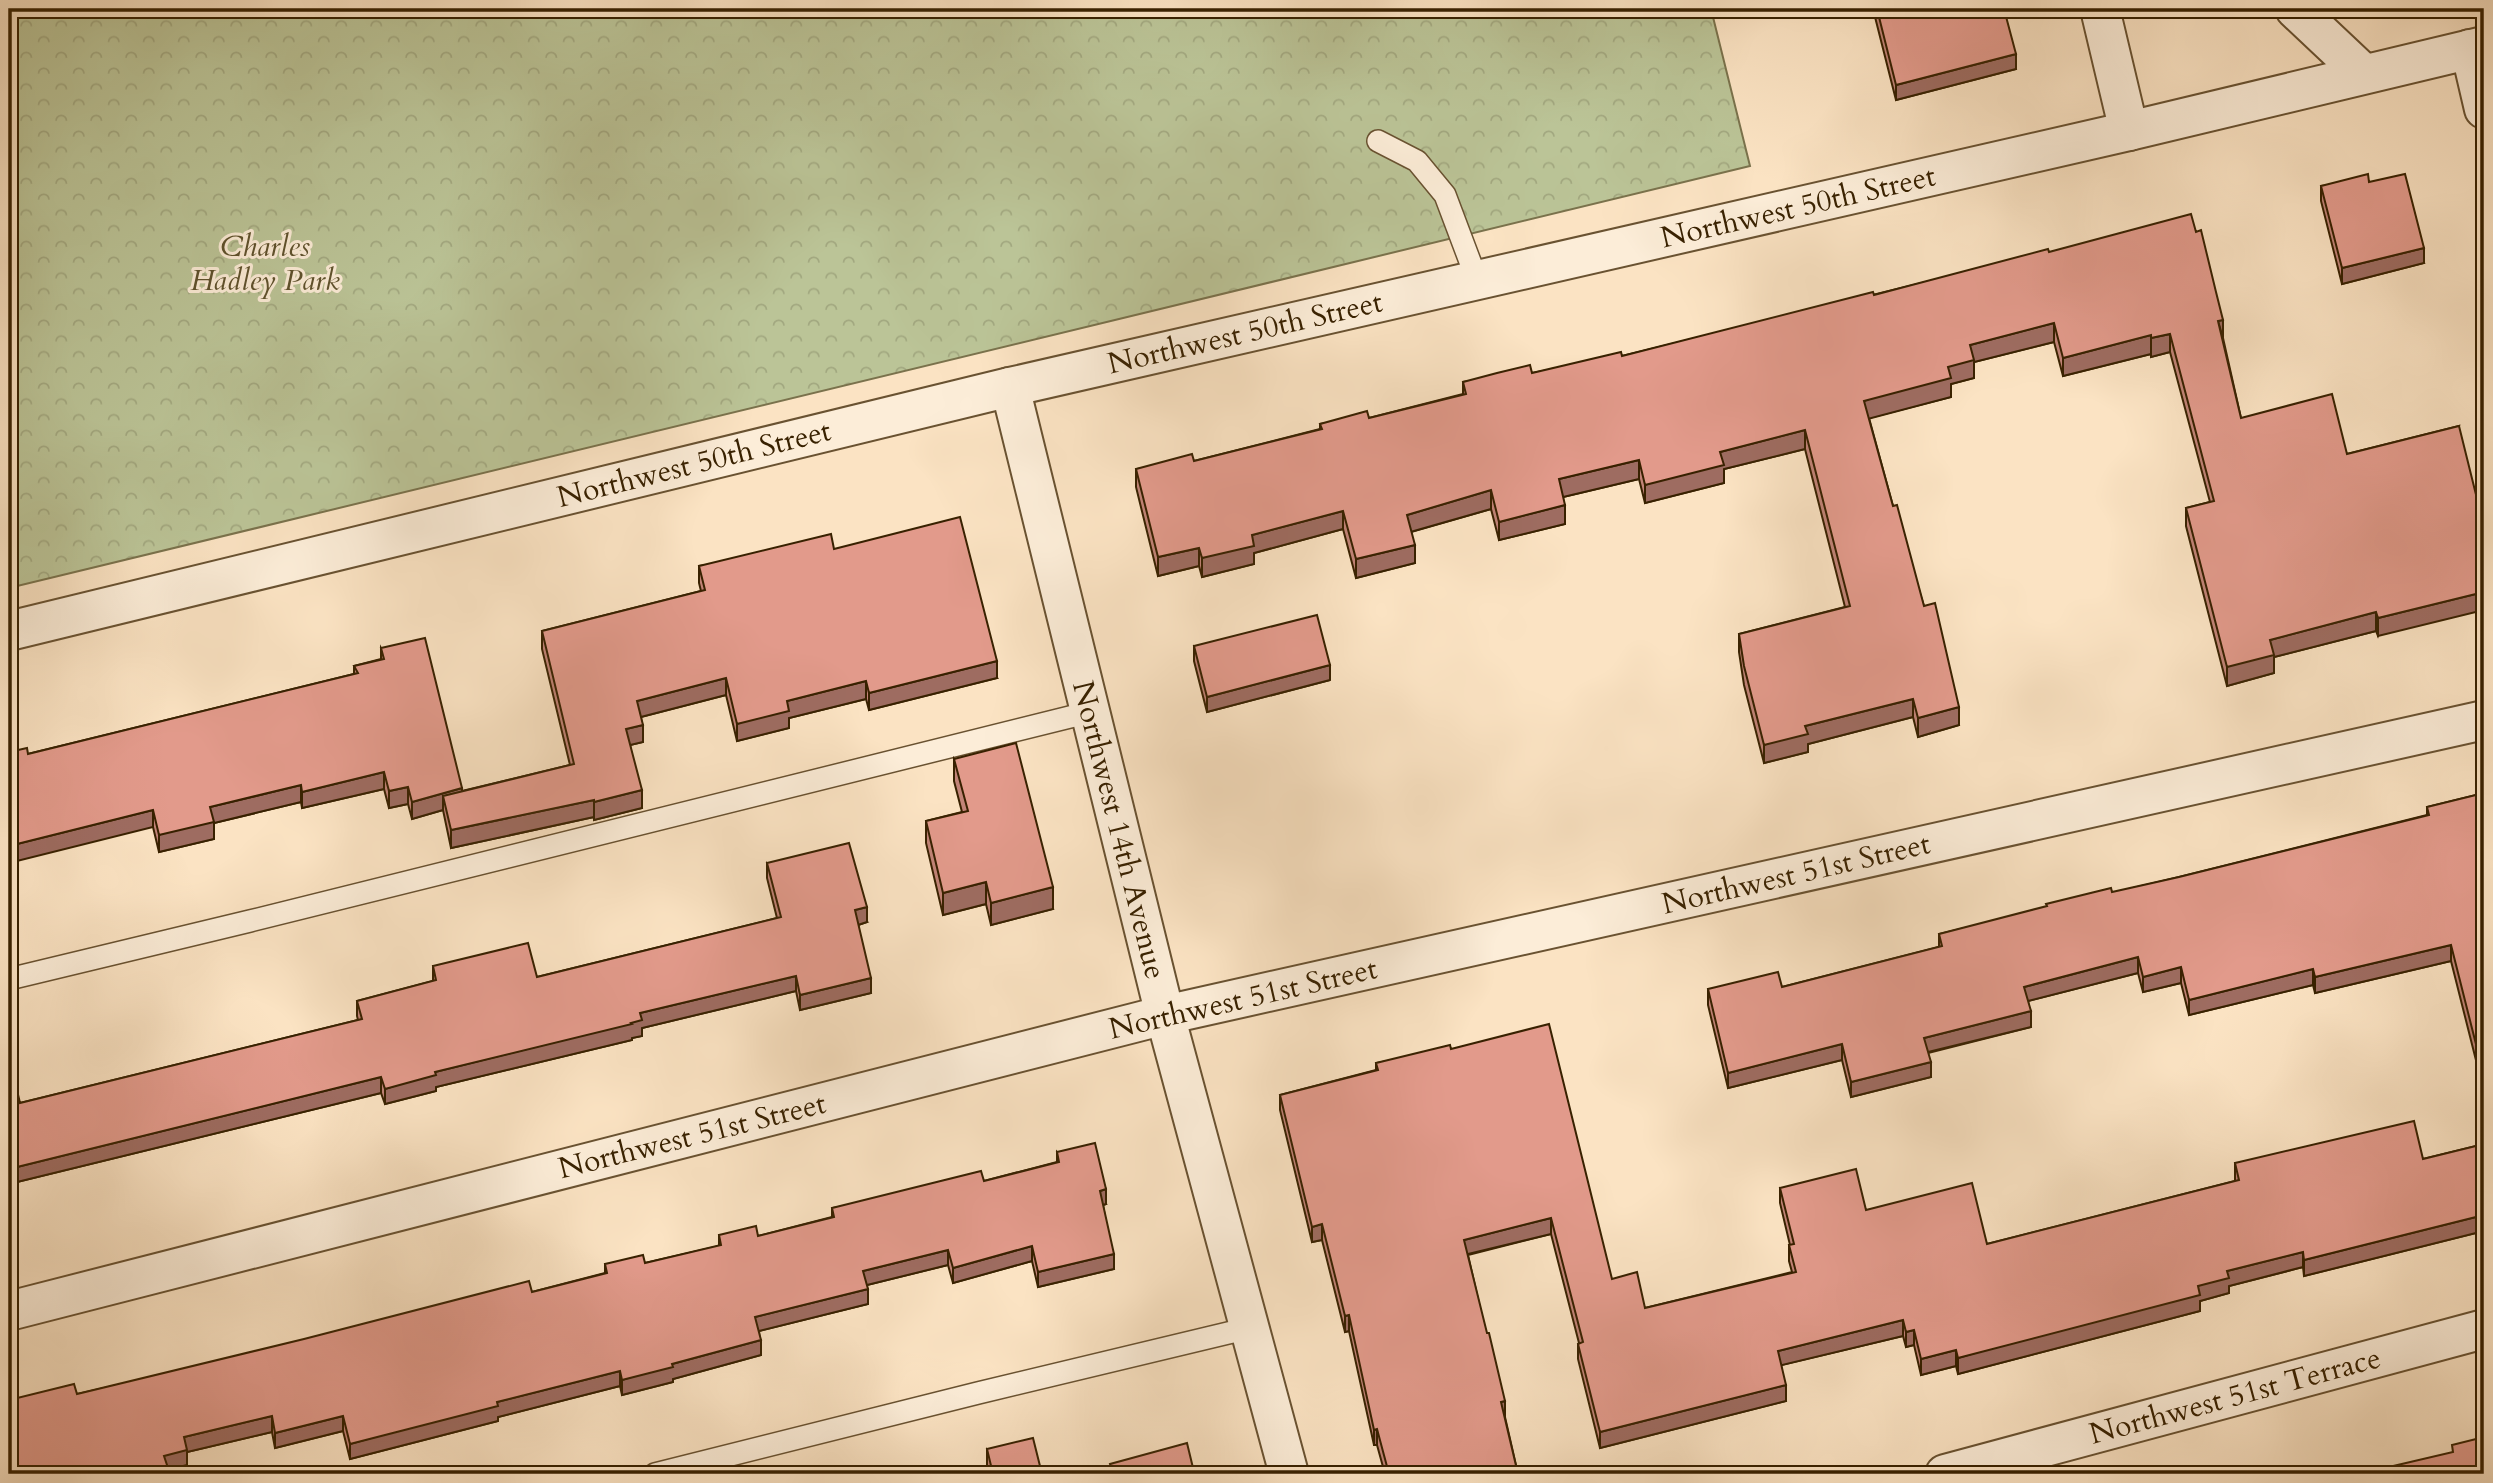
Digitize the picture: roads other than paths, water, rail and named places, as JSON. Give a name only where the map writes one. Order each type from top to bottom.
[{"type":"street","points":[[2100,9],[2129,131]]},
{"type":"street","points":[[2295,9],[2364,74]]},
{"type":"street","points":[[2477,48],[2484,109]]},
{"type":"street","name":"Northwest 50th Street","points":[[9,631],[1010,387],[2129,131],[2477,48]]},
{"type":"street","name":"Northwest 14th Avenue","points":[[1010,387],[1165,1015],[1289,1474]]},
{"type":"street","name":"Northwest 51st Street","points":[[9,1311],[1165,1015],[2484,720]]},
{"type":"street","name":"Northwest 51st Terrace","points":[[1945,1474],[2484,1329]]},
{"type":"lane","points":[[1378,141],[1417,161],[1445,195],[1477,280]]},
{"type":"lane","points":[[9,979],[1090,712]]},
{"type":"lane","points":[[654,1474],[978,1392],[1250,1328]]},
{"type":"park label","name":"Charles Hadley Park","points":[[265,263]]}]
